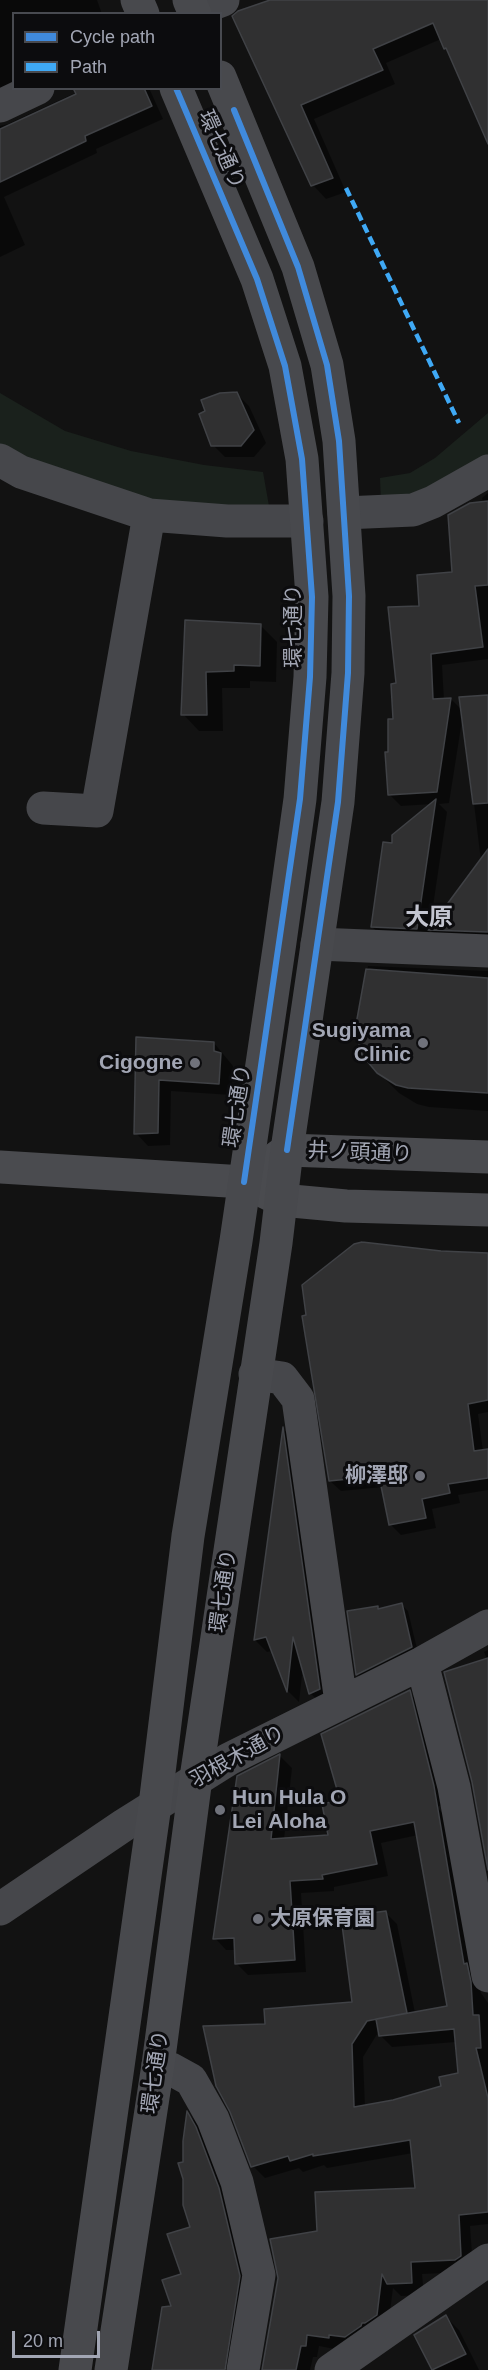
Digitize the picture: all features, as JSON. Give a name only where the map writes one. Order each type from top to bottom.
[{"type":"main road","name":"環七通り","points":[[111,2370],[158,2065],[196,1778],[338,802],[348,673],[349,596],[344,513],[339,441],[327,365],[298,267],[222,82]]},
{"type":"main road","name":"環七通り","points":[[75,2370],[155,1805],[188,1536],[244,1182],[300,799],[310,677],[312,597],[307,521],[302,459],[285,366],[257,279],[177,90]]},
{"type":"main road","name":"井ノ頭通り","points":[[244,1182],[287,1150],[488,1157]]},
{"type":"main road","points":[[0,1167],[244,1182],[281,1200],[346,1206],[488,1210]]},
{"type":"street","points":[[0,106],[34,90]]},
{"type":"street","points":[[0,460],[28,475],[149,515],[227,521],[307,521]]},
{"type":"street","points":[[344,513],[413,510],[433,502],[488,471]]},
{"type":"street","points":[[43,808],[97,811],[149,515]]},
{"type":"street","points":[[317,944],[488,951]]},
{"type":"street","points":[[255,1374],[282,1378],[298,1399],[341,1702]]},
{"type":"street","name":"羽根木通り","points":[[0,1909],[196,1778],[341,1702],[422,1663],[488,1626]]},
{"type":"street","points":[[422,1663],[454,1787],[488,1976]]},
{"type":"street","points":[[158,2065],[191,2080],[213,2119],[237,2182],[259,2275],[243,2370]]},
{"type":"street","points":[[331,2370],[488,2260]]},
{"type":"shaded area","points":[[0,393],[65,431],[131,451],[204,465],[263,472],[269,506],[261,511],[120,496],[0,449]]},
{"type":"shaded area","points":[[488,413],[488,457],[432,490],[381,503],[380,478],[410,473],[435,458]]},
{"type":"building","points":[[270,0],[488,0],[488,144],[433,23],[373,49],[383,70],[301,105],[333,178],[311,186],[232,16],[238,11]]},
{"type":"building","points":[[74,90],[145,90],[152,106],[85,136],[86,141],[0,182],[0,129],[76,94]]},
{"type":"building","points":[[237,392],[254,430],[241,446],[211,446],[199,414],[205,411],[201,400],[220,393]]},
{"type":"building","points":[[488,501],[488,585],[475,586],[483,647],[431,654],[433,699],[451,698],[437,792],[388,795],[385,752],[388,752],[388,719],[393,719],[391,684],[396,683],[388,607],[419,606],[417,575],[452,572],[448,515],[470,503]]},
{"type":"building","points":[[185,620],[261,624],[260,666],[234,665],[234,671],[206,672],[207,715],[181,715]]},
{"type":"building","points":[[488,695],[488,803],[473,804],[459,697]]},
{"type":"building","points":[[436,799],[417,929],[371,927],[383,842],[392,843],[392,835]]},
{"type":"building","points":[[488,849],[488,932],[428,930]]},
{"type":"building","name":"Sugiyama Clinic","points":[[366,969],[488,978],[488,1093],[408,1088],[396,1085],[377,1073],[362,1055],[355,1030]]},
{"type":"building","points":[[136,1037],[214,1042],[214,1051],[221,1053],[219,1084],[159,1080],[158,1133],[134,1134]]},
{"type":"building","points":[[362,1242],[441,1251],[488,1253],[488,1400],[468,1404],[474,1451],[488,1449],[488,1478],[448,1484],[450,1493],[422,1499],[426,1518],[389,1525],[379,1476],[329,1481],[302,1316],[306,1315],[302,1285],[354,1244]]},
{"type":"building","points":[[283,1427],[320,1689],[309,1694],[293,1637],[287,1692],[266,1637],[254,1640]]},
{"type":"building","points":[[402,1603],[412,1647],[356,1675],[347,1611],[378,1606],[378,1609]]},
{"type":"building","points":[[488,1658],[488,1870],[472,1782],[444,1672]]},
{"type":"building","points":[[410,1690],[434,1786],[464,1964],[467,1963],[471,1982],[473,2015],[479,2015],[481,2048],[476,2048],[488,2098],[488,2212],[459,2215],[461,2256],[455,2260],[411,2262],[412,2283],[387,2284],[382,2274],[377,2315],[362,2323],[345,2337],[329,2335],[329,2338],[307,2335],[306,2346],[301,2346],[296,2370],[262,2370],[278,2278],[270,2239],[317,2231],[315,2192],[415,2188],[410,2140],[313,2156],[313,2154],[290,2161],[288,2156],[251,2167],[230,2112],[216,2086],[203,2026],[265,2024],[264,2009],[352,2002],[341,1917],[386,1911],[407,2013],[388,2017],[447,2006],[414,1822],[370,1831],[377,1864],[322,1875],[323,1879],[290,1881],[295,1960],[235,1964],[234,1938],[213,1939],[237,1776],[280,1754],[271,1839],[328,1835],[322,1804],[340,1800],[321,1734]],"holes":[[[376,2019],[379,2036],[454,2029],[458,2073],[439,2077],[441,2086],[393,2100],[354,2107],[352,2044],[367,2021]]]},
{"type":"building","points":[[187,2111],[196,2127],[219,2188],[240,2276],[225,2370],[152,2370],[162,2307],[171,2306],[162,2280],[181,2274],[167,2234],[190,2227],[183,2205],[183,2179],[178,2163],[183,2162]]},
{"type":"building","points":[[446,2315],[466,2354],[432,2370],[414,2335]]},
{"type":"marked path","points":[[346,188],[459,423]]},
{"type":"cycle path","points":[[177,90],[257,279],[285,366],[302,459],[312,597],[310,677],[300,799],[244,1182]]},
{"type":"cycle path","points":[[234,110],[298,267],[327,365],[339,441],[349,596],[348,673],[338,802],[287,1150]]},
{"type":"place","name":"Sugiyama Clinic","points":[[423,1043]]},
{"type":"place","name":"Cigogne","points":[[195,1063]]},
{"type":"place","name":"柳澤邸","points":[[420,1476]]},
{"type":"place","name":"Hun Hula O Lei Aloha","points":[[220,1810]]},
{"type":"place","name":"大原保育園","points":[[258,1919]]},
{"type":"district","name":"大原","points":[[429,918]]}]
